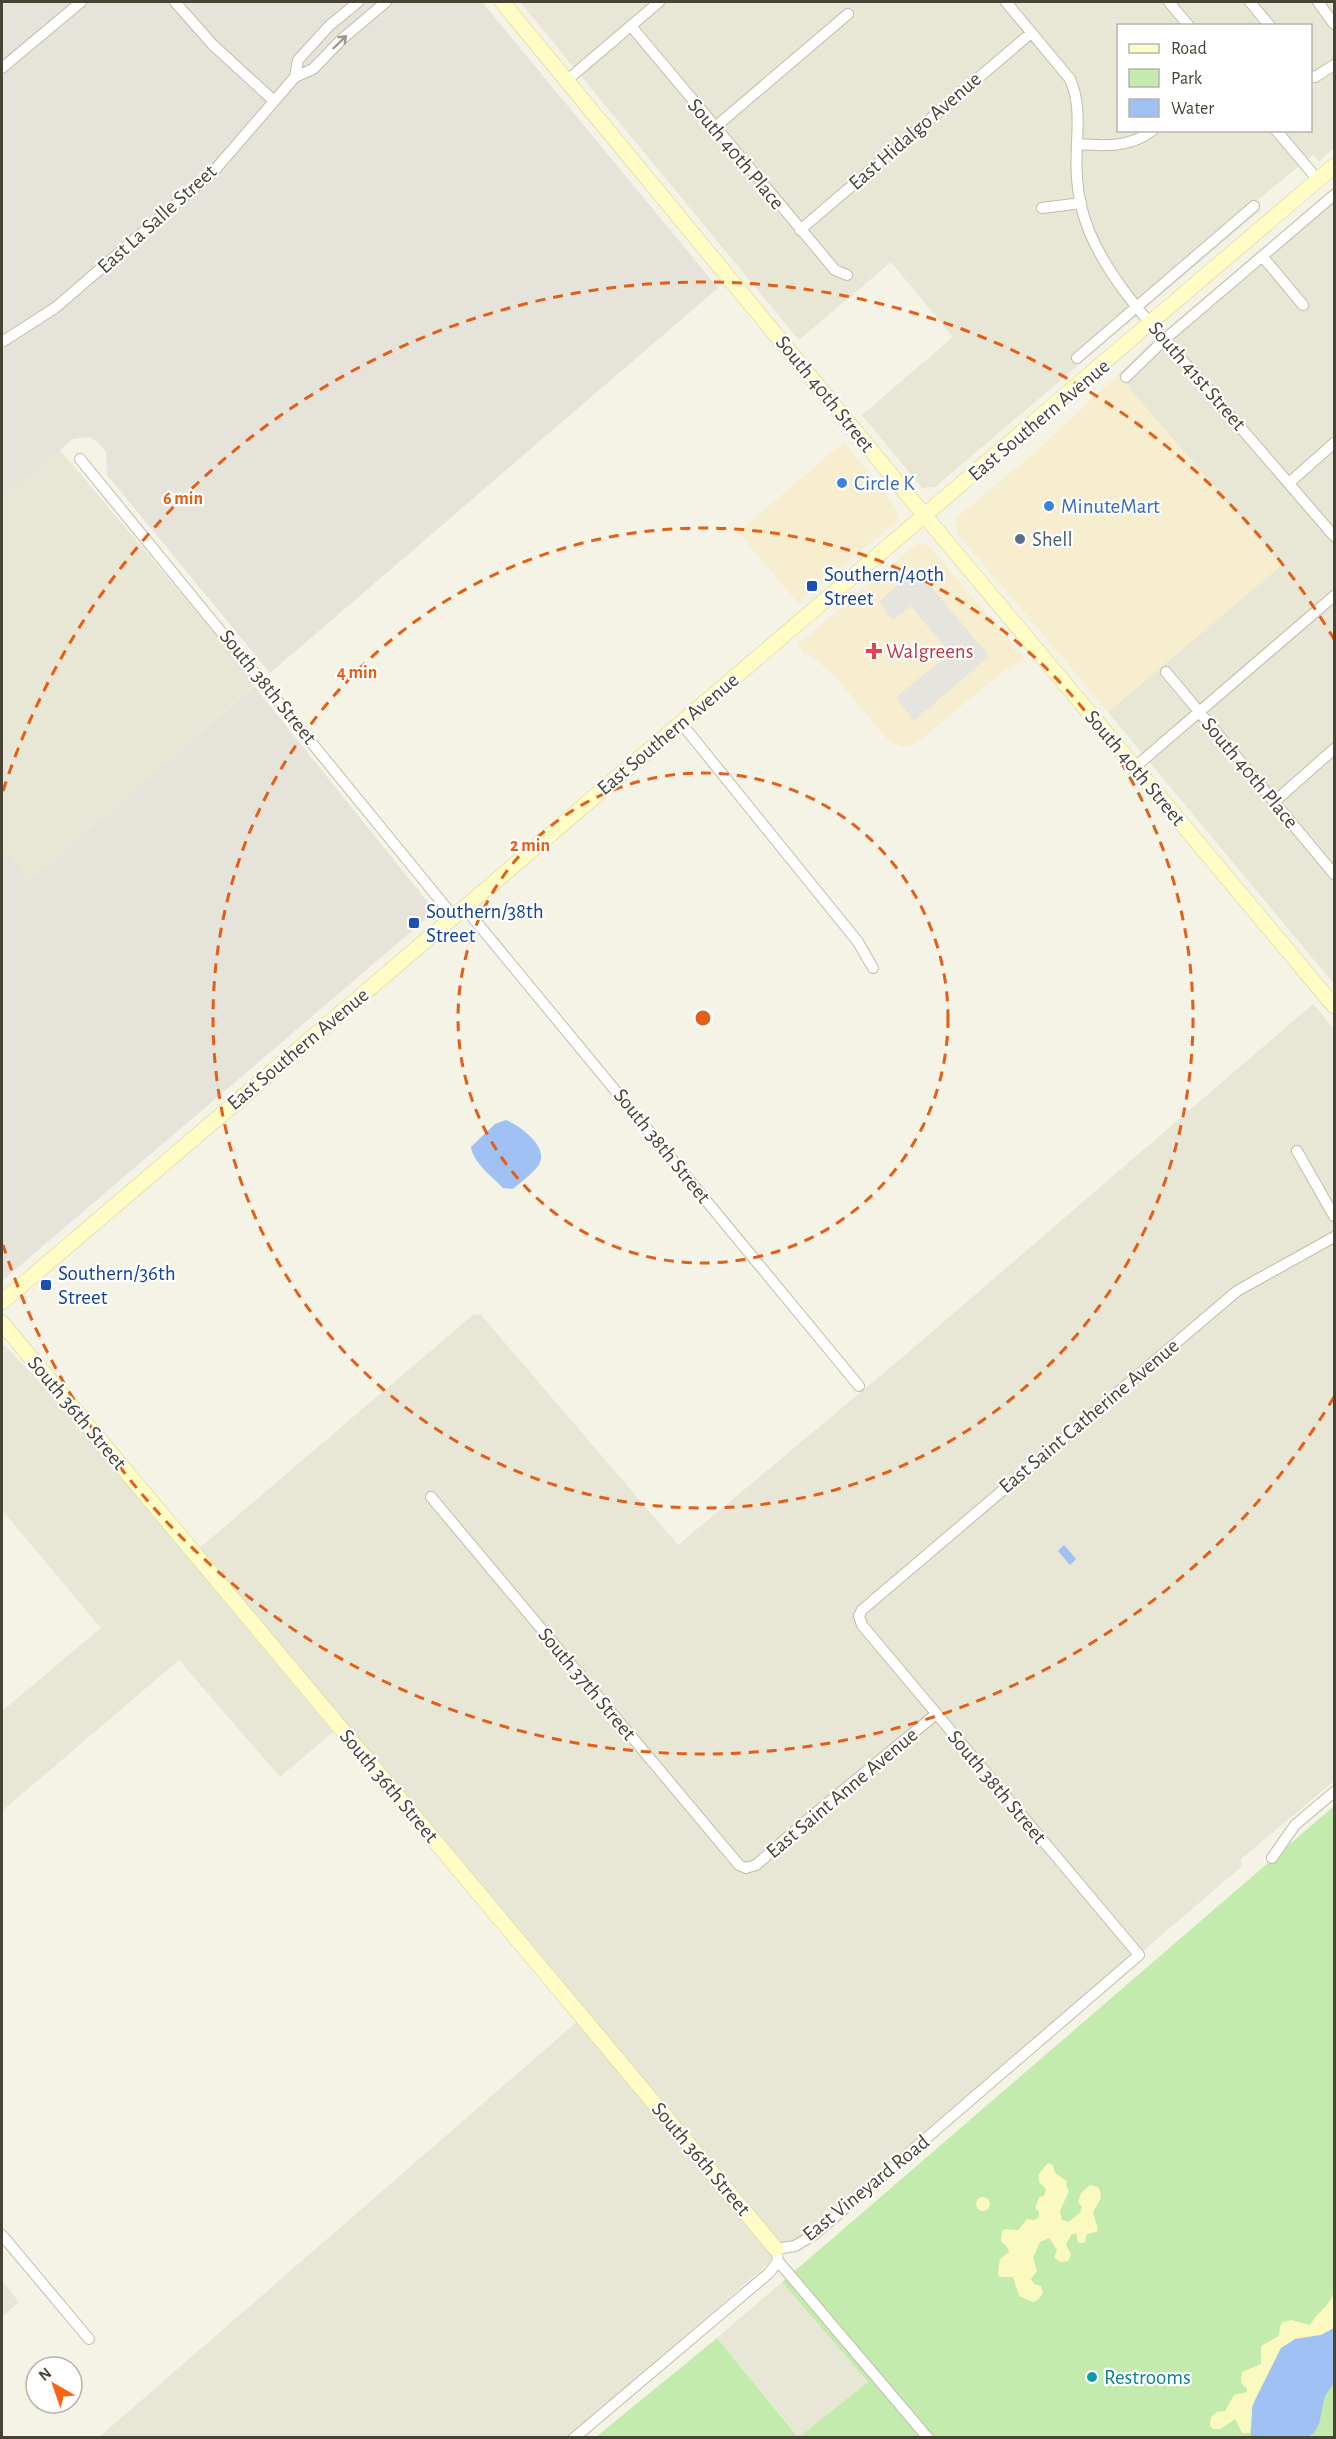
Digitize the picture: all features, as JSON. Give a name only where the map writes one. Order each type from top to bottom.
[{"type":"main road","name":"South 40th Street","points":[[502,2],[925,516],[1335,1006]]},
{"type":"main road","name":"East Southern Avenue","points":[[2,1302],[1335,166]]},
{"type":"main road","name":"South 36th Street","points":[[2,1323],[777,2255]]},
{"type":"street","points":[[2,68],[81,2]]},
{"type":"street","points":[[175,2],[218,51],[274,101]]},
{"type":"street","name":"East La Salle Street","points":[[295,77],[298,60],[329,26],[358,2]]},
{"type":"street","name":"East La Salle Street","points":[[2,342],[55,308],[213,172],[295,77],[313,69],[348,34],[386,2]]},
{"type":"street","points":[[566,81],[659,2]]},
{"type":"street","name":"South 41st Street","points":[[1006,2],[1070,79],[1074,88],[1078,108],[1077,178],[1088,228],[1099,254],[1164,340],[1335,536]]},
{"type":"street","points":[[1169,2],[1187,24]]},
{"type":"street","points":[[1250,2],[1268,24]]},
{"type":"street","points":[[1318,2],[1335,24]]},
{"type":"street","points":[[714,128],[848,14]]},
{"type":"street","name":"South 40th Place","points":[[631,26],[800,230],[835,270],[847,275]]},
{"type":"street","name":"East Hidalgo Avenue","points":[[800,230],[1031,33]]},
{"type":"street","points":[[1313,76],[1335,65]]},
{"type":"street","points":[[1077,144],[1121,145],[1143,138],[1150,132]]},
{"type":"street","points":[[1278,132],[1318,180]]},
{"type":"street","name":"East Southern Avenue","points":[[1126,377],[1164,340],[1335,195]]},
{"type":"street","points":[[1042,208],[1081,203]]},
{"type":"street","name":"East Southern Avenue","points":[[1077,358],[1254,206]]},
{"type":"street","points":[[1262,256],[1303,305]]},
{"type":"street","points":[[1289,483],[1335,443]]},
{"type":"street","name":"South 38th Street","points":[[80,459],[859,1386]]},
{"type":"street","points":[[1135,767],[1335,596]]},
{"type":"street","name":"South 40th Place","points":[[1166,672],[1335,874]]},
{"type":"street","points":[[681,723],[858,942],[873,968]]},
{"type":"street","points":[[1274,801],[1335,750]]},
{"type":"street","points":[[1297,1150],[1335,1216]]},
{"type":"street","name":"East Saint Catherine Avenue","points":[[859,1616],[862,1610],[938,1543],[1237,1291],[1335,1237]]},
{"type":"street","name":"South 37th Street","points":[[431,1497],[739,1865],[746,1868]]},
{"type":"street","name":"South 38th Street","points":[[859,1616],[862,1625],[935,1715],[1140,1955]]},
{"type":"street","name":"East Saint Anne Avenue","points":[[746,1868],[756,1865],[935,1715]]},
{"type":"street","points":[[1272,1858],[1295,1825],[1335,1792]]},
{"type":"street","name":"East Vineyard Road","points":[[777,2255],[815,2234],[1140,1955]]},
{"type":"street","points":[[2,2235],[89,2339]]},
{"type":"street","points":[[573,2438],[770,2273],[777,2255]]},
{"type":"street","name":"South 36th Street","points":[[777,2255],[928,2438]]},
{"type":"shaded area","points":[[2,2],[482,2],[718,288],[270,673],[107,475],[106,452],[98,442],[89,437],[73,439],[2,498]]},
{"type":"shaded area","points":[[520,2],[1334,2],[1334,148],[1319,161],[1313,155],[1255,202],[1261,210],[935,487],[922,488],[862,415],[953,337],[891,262],[799,340]]},
{"type":"shaded area","points":[[1334,187],[1334,984],[1108,712],[1281,565],[1118,375],[1149,344]]},
{"type":"shaded area","points":[[1118,375],[1282,565],[1108,712],[958,534],[955,522],[958,516],[1034,453]]},
{"type":"shaded area","points":[[844,442],[897,509],[897,521],[798,603],[738,532]]},
{"type":"shaded area","points":[[59,449],[257,683],[30,880],[2,846],[2,498]]},
{"type":"shaded area","points":[[921,543],[929,546],[1026,660],[1004,671],[914,744],[903,747],[889,741],[836,678],[797,645],[915,545]]},
{"type":"shaded area","points":[[909,574],[918,584],[924,578],[989,656],[914,721],[896,697],[950,653],[911,606],[893,620],[879,602]]},
{"type":"shaded area","points":[[254,686],[430,905],[430,912],[426,919],[2,1281],[2,846],[30,880]]},
{"type":"shaded area","points":[[1313,1004],[1334,1029],[1334,1781],[1241,1859],[1241,1867],[1144,1950],[1118,1966],[800,2238],[793,2243],[783,2245],[778,2242],[196,1551],[474,1314],[481,1315],[678,1545],[891,1367]]},
{"type":"shaded area","points":[[2,1343],[49,1391],[333,1732],[280,1777],[179,1660],[3,1810],[2,1711],[101,1628],[2,1510]]},
{"type":"shaded area","points":[[578,2021],[771,2254],[772,2260],[570,2437],[98,2438]]},
{"type":"shaded area","points":[[2,2281],[19,2302],[2,2317]]},
{"type":"shaded area","points":[[782,2282],[868,2382],[799,2437],[717,2338]]},
{"type":"green space","points":[[1334,1806],[1334,2437],[799,2437],[868,2382],[782,2282]]},
{"type":"green space","points":[[717,2338],[798,2437],[596,2437]]},
{"type":"sand","points":[[1048,2163],[1053,2165],[1055,2173],[1067,2181],[1069,2191],[1060,2211],[1062,2220],[1068,2222],[1080,2213],[1082,2207],[1078,2202],[1081,2193],[1090,2185],[1098,2187],[1101,2197],[1093,2213],[1098,2229],[1096,2232],[1087,2234],[1085,2242],[1082,2243],[1078,2242],[1076,2233],[1071,2235],[1066,2245],[1071,2254],[1068,2261],[1061,2262],[1054,2258],[1057,2250],[1049,2238],[1040,2242],[1033,2258],[1037,2271],[1031,2279],[1034,2284],[1041,2286],[1043,2293],[1038,2300],[1033,2302],[1019,2296],[1013,2277],[999,2277],[1000,2259],[1009,2252],[1001,2241],[1002,2231],[1005,2229],[1018,2230],[1027,2219],[1034,2220],[1039,2217],[1039,2212],[1035,2208],[1039,2197],[1044,2196],[1046,2189],[1039,2182],[1038,2175]]},
{"type":"sand","points":[[983,2197],[988,2199],[990,2204],[988,2209],[983,2211],[978,2209],[976,2204],[978,2199]]},
{"type":"sand","points":[[1334,2291],[1334,2328],[1321,2335],[1301,2338],[1281,2348],[1254,2401],[1250,2433],[1242,2433],[1235,2419],[1221,2429],[1213,2429],[1210,2426],[1211,2417],[1217,2412],[1225,2411],[1234,2395],[1247,2392],[1241,2383],[1242,2372],[1261,2364],[1261,2346],[1279,2336],[1283,2322],[1291,2320],[1310,2325],[1330,2301]]},
{"type":"water","points":[[506,1120],[532,1138],[540,1152],[541,1159],[530,1175],[513,1189],[503,1188],[479,1164],[471,1147],[495,1124]]},
{"type":"water","points":[[1064,1545],[1076,1559],[1070,1565],[1058,1551]]},
{"type":"water","points":[[1334,2328],[1334,2383],[1325,2396],[1319,2424],[1314,2433],[1307,2437],[1251,2437],[1252,2407],[1281,2348],[1295,2339],[1321,2335]]},
{"type":"place","name":"Circle K","points":[[842,483]]},
{"type":"place","name":"MinuteMart","points":[[1049,506]]},
{"type":"place","name":"Shell","points":[[1020,539]]},
{"type":"place","name":"Southern/40th Street","points":[[812,586]]},
{"type":"place","name":"Walgreens","points":[[874,651]]},
{"type":"place","name":"Southern/38th Street","points":[[414,923]]},
{"type":"place","name":"Southern/36th Street","points":[[46,1285]]},
{"type":"place","name":"Restrooms","points":[[1092,2377]]}]
